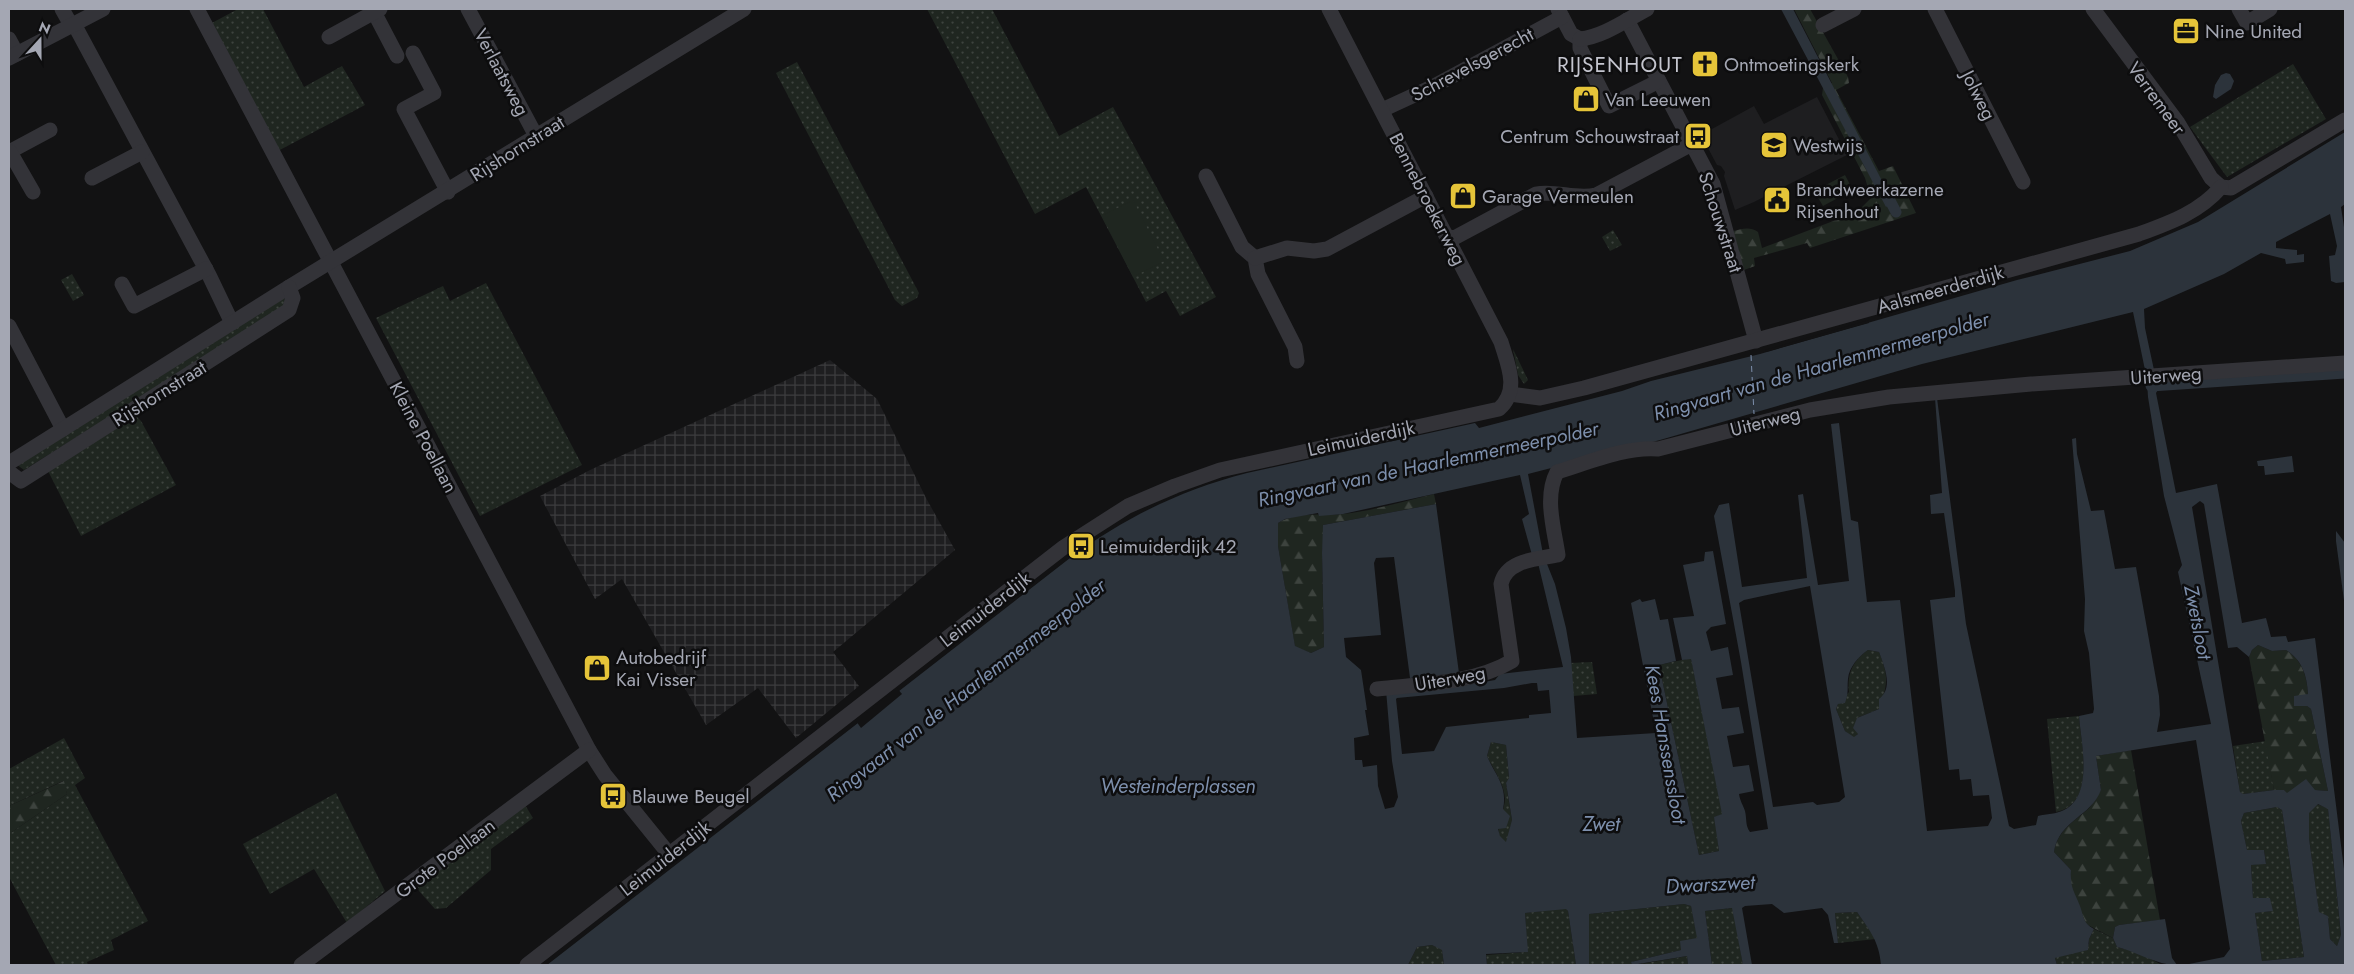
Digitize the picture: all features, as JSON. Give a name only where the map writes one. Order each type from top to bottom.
[{"type":"street","points":[[62,9],[73,24],[206,269],[232,323]]},
{"type":"street","points":[[9,39],[13,56],[103,9]]},
{"type":"street","name":"Kleine Poellaan","points":[[196,9],[589,750],[605,775],[669,854]]},
{"type":"street","name":"Verlaatsweg","points":[[468,9],[536,136]]},
{"type":"street","name":"Rijshornstraat","points":[[9,463],[331,261],[448,192],[725,14],[744,9]]},
{"type":"street","name":"Bennebroekerweg","points":[[1329,9],[1501,342],[1510,370],[1510,394]]},
{"type":"street","points":[[1560,13],[1571,34],[1580,39],[1589,38],[1647,9]]},
{"type":"street","points":[[1823,24],[1854,9]]},
{"type":"street","name":"Jolweg","points":[[1935,9],[2023,182]]},
{"type":"street","name":"Verremeer","points":[[2092,9],[2178,124],[2211,178],[2221,187]]},
{"type":"street","points":[[2240,9],[2247,23],[2270,9]]},
{"type":"street","points":[[329,37],[377,10],[397,56]]},
{"type":"street","name":"Schrevelsgerecht","points":[[1382,110],[1434,86],[1560,13]]},
{"type":"street","name":"Schouwstraat","points":[[1627,20],[1713,184],[1756,341]]},
{"type":"street","points":[[1580,39],[1580,48],[1609,106],[1659,81]]},
{"type":"street","points":[[413,53],[434,93],[404,109],[448,192]]},
{"type":"street","name":"Aalsmeerderdijk","points":[[1510,394],[1540,398],[1552,396],[2139,234],[2196,209],[2211,198],[2221,187],[2231,188],[2345,120]]},
{"type":"street","points":[[33,192],[9,152],[50,130]]},
{"type":"street","points":[[1448,237],[1454,238],[1536,194],[1547,192],[1586,198],[1596,195],[1692,144]]},
{"type":"street","points":[[92,178],[142,152]]},
{"type":"street","points":[[1206,176],[1242,247],[1255,258],[1258,274],[1295,346],[1298,361]]},
{"type":"street","points":[[1255,258],[1287,248],[1314,252],[1326,249],[1426,196]]},
{"type":"street","points":[[122,284],[134,306],[206,269]]},
{"type":"street","name":"Rijshornstraat","points":[[9,472],[22,481],[289,310],[293,298],[289,287]]},
{"type":"street","points":[[9,326],[63,429]]},
{"type":"street","name":"Uiterweg","points":[[1377,689],[1465,678],[1498,669],[1512,661],[1501,584],[1503,576],[1513,566],[1531,560],[1558,555],[1550,498],[1551,484],[1557,472],[1608,456],[1650,448],[1658,449],[1810,410],[1889,397],[2151,376],[2345,364]]},
{"type":"street","name":"Leimuiderdijk","points":[[527,965],[1064,547],[1128,506],[1220,470],[1499,409],[1506,402],[1510,394]]},
{"type":"street","name":"Grote Poellaan","points":[[302,965],[589,750]]},
{"type":"shaded area","name":"Westwijs","points":[[1817,97],[1847,155],[1735,210],[1724,176],[1725,172],[1721,166],[1717,165],[1701,135],[1754,106],[1764,124]]},
{"type":"shaded area","points":[[830,360],[877,399],[926,498],[955,550],[833,652],[859,686],[796,738],[758,688],[706,725],[622,579],[595,599],[540,496],[590,470]]},
{"type":"green space","points":[[238,9],[263,9],[304,87],[342,66],[365,105],[276,152],[210,24]]},
{"type":"green space","points":[[927,9],[992,9],[1059,136],[1113,107],[1216,297],[1180,316],[1166,291],[1146,302],[1086,187],[1035,214]]},
{"type":"green space","points":[[1794,9],[1810,9],[1848,77],[1849,83],[1836,90],[1879,171],[1893,166],[1916,213],[1810,248],[1807,243],[1754,258],[1755,266],[1744,270],[1733,231],[1743,229],[1755,230],[1758,232],[1762,248],[1857,212],[1871,198],[1865,178],[1822,95],[1823,88],[1832,83]]},
{"type":"green space","points":[[797,62],[919,293],[917,298],[902,306],[895,300],[776,73]]},
{"type":"green space","points":[[2293,64],[2326,119],[2227,177],[2190,127]]},
{"type":"green space","points":[[1845,175],[1853,190],[1823,206],[1814,191]]},
{"type":"green space","points":[[1133,200],[1164,261],[1133,277],[1102,216]]},
{"type":"green space","points":[[1613,230],[1622,245],[1610,251],[1602,237]]},
{"type":"green space","points":[[72,274],[84,295],[73,301],[61,280]]},
{"type":"green space","points":[[486,283],[582,465],[480,516],[376,318],[443,286],[450,301]]},
{"type":"green space","points":[[288,294],[291,303],[24,470],[16,464]]},
{"type":"green space","points":[[1513,349],[1528,380],[1524,384],[1518,375]]},
{"type":"green space","points":[[136,416],[141,421],[176,485],[81,536],[47,469]]},
{"type":"green space","points":[[1434,494],[1436,504],[1323,525],[1325,529],[1322,553],[1324,647],[1311,653],[1295,647],[1278,546],[1278,523],[1302,515],[1343,514],[1365,511]]},
{"type":"green space","points":[[2258,645],[2272,651],[2286,650],[2303,669],[2308,694],[2294,706],[2307,706],[2311,709],[2328,791],[2315,790],[2286,794],[2284,790],[2274,790],[2249,657],[2252,650]]},
{"type":"green space","points":[[1868,650],[1879,652],[1886,674],[1886,687],[1879,709],[1857,718],[1858,734],[1854,738],[1845,731],[1836,709],[1849,692],[1849,679],[1852,668]]},
{"type":"green space","points":[[1691,658],[1723,814],[1715,817],[1719,851],[1699,855],[1659,665]]},
{"type":"green space","points":[[1592,662],[1597,694],[1573,696],[1570,663]]},
{"type":"green space","points":[[2079,716],[2084,772],[2082,785],[2077,797],[2069,806],[2056,812],[2047,719]]},
{"type":"green space","points":[[64,738],[85,778],[75,785],[148,921],[111,940],[114,950],[87,962],[88,965],[56,965],[9,877],[9,834],[67,794],[63,781],[9,806],[9,769]]},
{"type":"green space","points":[[2266,741],[2274,790],[2240,793],[2233,746]]},
{"type":"green space","points":[[1491,742],[1506,745],[1509,779],[1506,784],[1512,820],[1507,843],[1499,835],[1498,829],[1505,799],[1500,782],[1487,756]]},
{"type":"green space","points":[[2131,750],[2160,920],[2119,925],[2115,927],[2113,938],[2086,924],[2070,884],[2071,870],[2054,852],[2062,832],[2089,808],[2101,790],[2096,756]]},
{"type":"green space","points":[[64,781],[67,794],[9,834],[9,806]]},
{"type":"green space","points":[[336,793],[385,891],[347,923],[314,869],[270,894],[243,844]]},
{"type":"green space","points":[[2317,804],[2328,808],[2341,936],[2337,946],[2330,939],[2328,916],[2319,913],[2309,838],[2309,812]]},
{"type":"green space","points":[[525,805],[533,818],[491,849],[491,870],[446,908],[435,909],[419,891],[417,885]]},
{"type":"green space","points":[[2277,807],[2282,810],[2304,957],[2262,961],[2255,913],[2272,911],[2253,898],[2251,865],[2266,863],[2264,850],[2247,851],[2241,821],[2244,813]]},
{"type":"green space","points":[[1684,904],[1691,906],[1698,938],[1681,950],[1631,962],[1632,965],[1589,965],[1589,914]]},
{"type":"green space","points":[[1566,908],[1576,965],[1487,965],[1486,955],[1527,952],[1525,913]]},
{"type":"green space","points":[[1733,908],[1743,965],[1712,965],[1705,911]]},
{"type":"green space","points":[[1857,912],[1876,939],[1838,943],[1835,913]]},
{"type":"green space","points":[[2094,929],[2113,938],[2117,947],[2140,953],[2162,965],[2057,965],[2055,958],[2089,944],[2089,939]]},
{"type":"green space","points":[[1432,945],[1442,949],[1444,965],[1408,965],[1417,947]]},
{"type":"green space","points":[[1687,956],[1688,965],[1635,965]]},
{"type":"water","points":[[1781,9],[1793,9],[1893,202],[1886,207]]},
{"type":"water","points":[[2230,74],[2234,81],[2231,89],[2216,99],[2213,97],[2215,85],[2221,75]]},
{"type":"water","points":[[2345,132],[2345,204],[2341,207],[2345,234],[2345,282],[2336,283],[2331,281],[2329,256],[2335,255],[2337,246],[2330,214],[2276,242],[2276,248],[2297,250],[2297,255],[2304,254],[2304,262],[2286,264],[2285,259],[2261,253],[2224,274],[2144,309],[2145,328],[2154,370],[2145,370],[2133,312],[1922,364],[1660,440],[1528,474],[1543,554],[1555,584],[1566,628],[1571,657],[1577,738],[1656,733],[1631,603],[1640,599],[1642,602],[1655,599],[1660,620],[1668,619],[1676,661],[1659,665],[1699,855],[1719,851],[1714,817],[1722,814],[1691,659],[1682,660],[1673,618],[1694,616],[1683,565],[1704,561],[1705,552],[1713,551],[1726,624],[1711,627],[1706,632],[1711,651],[1728,647],[1733,675],[1716,678],[1722,709],[1739,707],[1744,733],[1727,736],[1733,767],[1749,765],[1754,791],[1739,794],[1745,811],[1747,827],[1750,832],[1768,829],[1741,662],[1714,516],[1719,505],[1729,503],[1742,587],[1807,578],[1798,495],[1803,494],[1818,585],[1849,581],[1831,424],[1839,423],[1851,520],[1858,522],[1867,602],[1900,600],[1927,831],[1988,826],[1992,818],[1989,795],[1973,796],[1971,779],[1960,780],[1959,769],[1949,770],[1930,600],[1955,597],[1955,591],[1944,513],[1931,514],[1930,495],[1942,493],[1935,398],[1937,398],[1966,624],[2009,826],[2014,829],[2036,825],[2038,816],[2064,810],[2073,803],[2079,793],[2084,768],[2079,716],[2093,713],[2094,709],[2089,653],[2084,631],[2085,599],[2072,439],[2076,438],[2077,454],[2091,511],[2104,510],[2115,569],[2136,567],[2159,696],[2160,715],[2157,732],[2211,724],[2178,572],[2182,565],[2164,496],[2148,397],[2147,381],[2157,380],[2159,388],[2156,393],[2176,493],[2217,484],[2242,623],[2266,618],[2271,637],[2286,636],[2288,642],[2315,638],[2345,877],[2345,965],[2184,965],[2224,957],[2230,949],[2196,740],[2096,756],[2101,790],[2090,807],[2068,825],[2057,841],[2054,852],[2071,870],[2074,893],[2084,919],[2094,929],[2089,939],[2088,950],[2055,958],[2057,965],[1881,965],[1876,943],[1857,912],[1835,913],[1838,943],[1834,943],[1828,915],[1822,908],[1784,913],[1772,904],[1745,906],[1742,908],[1752,965],[1743,965],[1732,908],[1705,911],[1712,965],[1688,965],[1687,956],[1632,965],[1631,962],[1681,950],[1680,941],[1697,938],[1691,906],[1684,904],[1589,914],[1589,965],[1576,965],[1568,911],[1566,909],[1525,913],[1528,952],[1486,954],[1487,965],[1444,965],[1442,950],[1432,945],[1417,947],[1408,965],[547,965],[1070,558],[1111,530],[1176,497],[1247,473],[1475,423],[1479,428],[1622,391],[1651,381],[1760,354],[2017,280],[2130,251],[2198,222]],"holes":[[[1520,475],[1529,514],[1522,519],[1532,555],[1538,563],[1563,667],[1500,674],[1495,680],[1445,689],[1386,690],[1392,761],[1398,797],[1394,807],[1385,809],[1378,786],[1377,765],[1363,767],[1362,760],[1355,760],[1354,738],[1369,735],[1365,710],[1367,710],[1361,670],[1346,657],[1344,638],[1381,635],[1374,563],[1376,558],[1394,557],[1410,678],[1459,673],[1436,504],[1323,525],[1324,647],[1311,653],[1295,646],[1278,546],[1278,523],[1285,519],[1318,513],[1319,516],[1343,514]],[[2200,501],[2204,504],[2228,648],[2237,647],[2249,657],[2252,650],[2258,645],[2272,651],[2286,650],[2300,663],[2305,674],[2308,694],[2294,696],[2294,706],[2307,706],[2311,709],[2328,791],[2315,790],[2306,779],[2287,793],[2284,790],[2243,794],[2240,792],[2192,507]],[[1810,586],[1845,797],[1839,802],[1817,805],[1813,802],[1773,807],[1739,603],[1744,600]],[[1868,650],[1879,652],[1887,683],[1884,694],[1879,699],[1879,709],[1857,718],[1853,728],[1858,734],[1854,737],[1845,731],[1836,709],[1838,704],[1845,703],[1849,675],[1852,666]],[[1537,683],[1538,691],[1549,690],[1551,713],[1529,715],[1529,718],[1446,727],[1434,751],[1402,754],[1397,698]],[[1491,742],[1506,745],[1509,778],[1506,783],[1512,820],[1506,842],[1500,836],[1498,829],[1506,828],[1510,816],[1503,809],[1504,794],[1500,781],[1487,756]],[[2318,804],[2328,809],[2341,935],[2337,946],[2330,939],[2328,916],[2319,912],[2309,838],[2309,813]],[[2277,807],[2282,810],[2304,957],[2262,961],[2255,913],[2273,911],[2270,898],[2253,898],[2251,865],[2266,864],[2264,850],[2247,850],[2241,821],[2244,813]]]},
{"type":"water","points":[[2292,456],[2294,472],[2265,475],[2264,466],[2258,466],[2257,461]]},
{"type":"water","points":[[2336,531],[2345,543],[2345,608],[2336,541]]},
{"type":"water","points":[[2165,919],[2172,958],[2177,965],[2154,961],[2117,947],[2113,938],[2115,927]]},
{"type":"pier","points":[[1869,320],[1869,323],[1766,352],[1765,350]]},
{"type":"pier","points":[[897,688],[902,694],[861,728],[856,721]]},
{"type":"waterway","points":[[1884,189],[1896,212]]},
{"type":"waterway","points":[[2151,386],[2345,373]]},
{"type":"ferry route","points":[[1751,355],[1754,414]]},
{"type":"place","name":"Nine United","points":[[2186,31]]},
{"type":"place","name":"Ontmoetingskerk","points":[[1705,64]]},
{"type":"place","name":"Van Leeuwen","points":[[1586,99]]},
{"type":"place","name":"Centrum Schouwstraat","points":[[1698,136]]},
{"type":"place","name":"Westwijs","points":[[1774,145]]},
{"type":"place","name":"Garage Vermeulen","points":[[1463,196]]},
{"type":"place","name":"Brandweerkazerne Rijsenhout","points":[[1777,200]]},
{"type":"place","name":"Leimuiderdijk 42","points":[[1081,546]]},
{"type":"place","name":"Autobedrijf Kai Visser","points":[[597,668]]},
{"type":"place","name":"Blauwe Beugel","points":[[613,796]]},
{"type":"district","name":"RIJSENHOUT","points":[[1620,65]]},
{"type":"water label","name":"Ringvaart van de Haarlemmermeerpolder","points":[[1821,366]]},
{"type":"water label","name":"Ringvaart van de Haarlemmermeerpolder","points":[[1428,464]]},
{"type":"water label","name":"Zwetsloot","points":[[2198,622]]},
{"type":"water label","name":"Ringvaart van de Haarlemmermeerpolder","points":[[966,690]]},
{"type":"water label","name":"Kees Hanssenssloot","points":[[1666,744]]},
{"type":"water label","name":"Westeinderplassen","points":[[1178,786]]},
{"type":"water label","name":"Zwet","points":[[1601,824]]},
{"type":"water label","name":"Dwarszwet","points":[[1710,884]]}]
